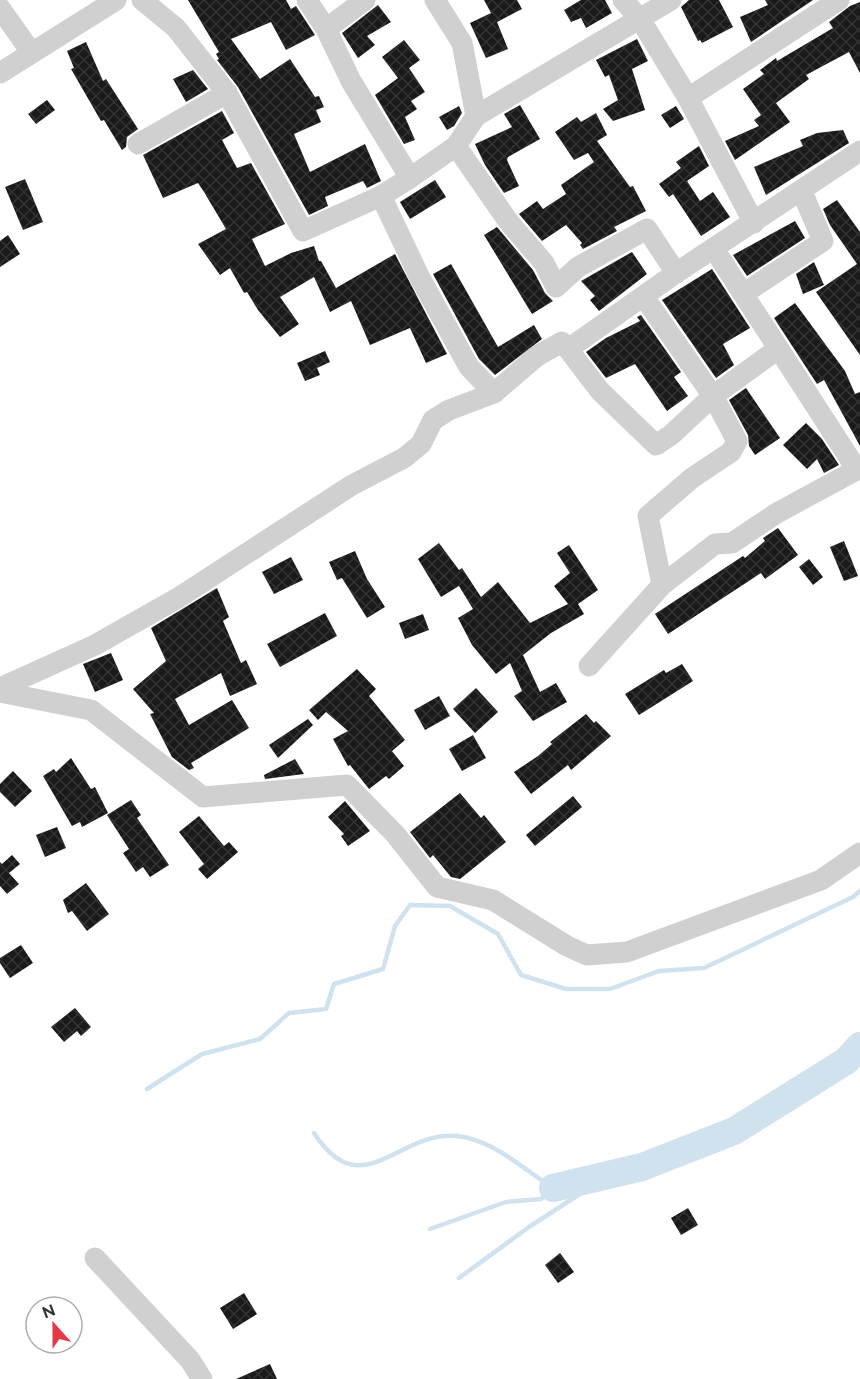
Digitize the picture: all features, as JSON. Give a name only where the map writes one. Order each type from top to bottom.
[{"type":"street","points":[[0,73],[116,0]]},
{"type":"street","points":[[142,0],[176,28],[227,93],[303,231],[381,196],[410,178],[456,146],[476,116],[671,0]]},
{"type":"street","points":[[307,0],[326,29],[351,81],[410,178]]},
{"type":"street","points":[[326,29],[365,0]]},
{"type":"street","points":[[435,0],[462,43],[476,116]]},
{"type":"street","points":[[623,0],[640,19],[687,98],[754,223]]},
{"type":"street","points":[[687,98],[838,0]]},
{"type":"street","points":[[0,8],[31,52]]},
{"type":"street","points":[[138,144],[227,93]]},
{"type":"street","points":[[456,146],[508,220],[544,263],[556,288],[578,267],[647,229],[676,273]]},
{"type":"street","points":[[568,349],[676,273],[802,192],[860,151]]},
{"type":"street","points":[[743,294],[823,241],[802,192]]},
{"type":"street","points":[[381,196],[419,276],[469,368],[494,393]]},
{"type":"street","points":[[589,666],[662,585],[715,544],[732,543],[777,513],[859,469],[714,249]]},
{"type":"street","points":[[644,297],[713,396],[737,441],[736,446],[692,478],[648,516],[662,585]]},
{"type":"street","points":[[0,690],[95,645],[178,598],[352,485],[404,458],[421,444],[433,420],[449,410],[494,393],[537,356],[562,342],[600,391],[656,445],[671,435],[713,396],[771,354],[780,352]]},
{"type":"street","points":[[0,690],[91,710],[203,797],[347,784],[395,834],[437,887],[493,900],[567,946],[587,955],[627,952],[821,880],[860,853]]},
{"type":"street","points":[[94,1258],[190,1360],[201,1379]]},
{"type":"building","points":[[188,0],[286,0],[291,9],[296,6],[315,35],[286,50],[271,22],[231,39],[260,79],[290,59],[315,97],[319,96],[324,107],[316,110],[321,122],[294,134],[310,172],[365,144],[381,181],[367,188],[363,181],[325,197],[328,206],[309,215],[238,87],[217,60],[219,59],[216,54],[219,52]]},
{"type":"building","points":[[484,0],[517,0],[522,9],[497,22],[508,49],[486,58],[470,23],[491,13]]},
{"type":"building","points":[[581,0],[605,0],[612,13],[586,28],[581,18],[571,22],[564,10]]},
{"type":"building","points":[[689,0],[719,0],[733,27],[702,43],[698,41],[681,7]]},
{"type":"building","points":[[765,0],[813,0],[751,42],[740,17],[768,5]]},
{"type":"building","points":[[860,2],[860,73],[849,52],[806,75],[809,79],[776,103],[790,122],[735,160],[725,141],[759,126],[754,120],[761,115],[743,89],[764,74],[760,70],[776,58],[777,61],[833,28],[829,22],[850,6]]},
{"type":"building","points":[[378,5],[391,22],[367,36],[375,45],[358,58],[342,33]]},
{"type":"building","points":[[637,39],[648,61],[632,69],[645,110],[613,121],[603,109],[618,100],[609,75],[605,77],[596,60]]},
{"type":"building","points":[[404,40],[420,60],[409,68],[425,92],[411,101],[417,109],[405,117],[415,140],[404,144],[375,95],[398,78],[382,57]]},
{"type":"building","points":[[86,42],[103,81],[106,79],[138,129],[127,137],[126,147],[122,150],[104,120],[101,121],[71,69],[74,68],[67,51]]},
{"type":"building","points":[[193,70],[208,89],[186,102],[173,79]]},
{"type":"building","points":[[47,100],[55,110],[36,124],[28,114]]},
{"type":"building","points":[[520,105],[540,139],[508,157],[507,160],[519,186],[504,193],[485,165],[475,144],[512,127],[504,114]]},
{"type":"building","points":[[459,106],[462,113],[454,126],[447,130],[439,117]]},
{"type":"building","points":[[676,106],[684,119],[670,128],[661,115]]},
{"type":"building","points":[[222,111],[234,133],[222,140],[237,168],[251,163],[285,224],[252,239],[265,266],[291,253],[314,246],[319,261],[336,288],[395,254],[447,354],[426,363],[410,328],[370,345],[351,301],[330,312],[314,277],[280,297],[299,324],[280,337],[247,292],[244,293],[230,268],[220,275],[198,244],[226,229],[204,192],[198,183],[163,198],[143,155]]},
{"type":"building","points":[[596,113],[607,135],[597,141],[630,187],[633,186],[646,211],[614,227],[617,231],[583,249],[580,245],[582,243],[566,225],[542,241],[519,214],[537,201],[543,209],[566,194],[561,185],[594,162],[588,153],[574,160],[555,132],[577,117],[581,122]]},
{"type":"building","points":[[843,130],[849,143],[766,195],[754,167],[803,146],[800,140],[817,133]]},
{"type":"building","points":[[699,146],[709,166],[687,181],[700,201],[713,192],[730,217],[701,236],[673,194],[669,197],[659,184],[681,168],[676,162]]},
{"type":"building","points":[[25,179],[43,222],[23,230],[5,187]]},
{"type":"building","points":[[435,180],[446,197],[410,219],[400,202]]},
{"type":"building","points":[[837,200],[860,232],[860,355],[816,292],[857,264],[830,225],[823,209]]},
{"type":"building","points":[[795,221],[805,238],[747,276],[733,255]]},
{"type":"building","points":[[497,227],[533,270],[545,293],[553,301],[532,314],[484,235]]},
{"type":"building","points":[[8,235],[20,254],[0,267],[0,241]]},
{"type":"building","points":[[632,252],[647,274],[599,311],[590,300],[595,296],[581,281]]},
{"type":"building","points":[[814,262],[824,285],[803,294],[796,274]]},
{"type":"building","points":[[451,264],[498,347],[534,325],[542,339],[495,375],[479,359],[433,274]]},
{"type":"building","points":[[712,269],[750,328],[723,344],[734,365],[716,378],[662,300]]},
{"type":"building","points":[[795,303],[845,371],[855,394],[860,392],[860,446],[824,380],[817,384],[774,318]]},
{"type":"building","points":[[641,315],[681,372],[674,377],[688,396],[667,411],[635,364],[606,378],[586,352],[606,338],[640,321],[637,317]]},
{"type":"building","points":[[325,351],[330,362],[317,368],[320,375],[305,381],[297,363]]},
{"type":"building","points":[[746,388],[780,438],[755,455],[749,446],[748,435],[729,400]]},
{"type":"building","points":[[806,423],[822,439],[839,465],[824,473],[817,459],[807,469],[783,445]]},
{"type":"building","points":[[778,528],[798,555],[765,579],[761,573],[668,634],[655,614],[743,556],[745,558],[765,541],[763,538]]},
{"type":"building","points":[[844,541],[858,576],[844,581],[830,547]]},
{"type":"building","points":[[439,543],[459,570],[462,568],[481,597],[498,582],[530,623],[568,604],[554,586],[570,573],[557,553],[569,545],[598,590],[578,604],[584,614],[551,633],[523,655],[540,692],[556,683],[567,702],[533,721],[514,696],[522,691],[510,663],[496,674],[472,645],[458,618],[473,609],[459,586],[441,597],[418,559]]},
{"type":"building","points":[[355,551],[367,579],[385,607],[367,618],[342,578],[337,580],[329,562]]},
{"type":"building","points":[[291,557],[303,580],[274,594],[262,572]]},
{"type":"building","points":[[809,559],[823,577],[813,585],[799,567]]},
{"type":"building","points":[[217,588],[229,617],[223,621],[241,663],[246,660],[257,684],[230,696],[221,673],[175,699],[189,725],[232,700],[249,728],[191,763],[194,768],[189,770],[172,757],[150,714],[154,713],[133,689],[166,661],[151,628]]},
{"type":"building","points":[[325,613],[337,636],[280,667],[267,644]]},
{"type":"building","points":[[423,614],[429,630],[405,639],[399,623]]},
{"type":"building","points":[[111,653],[123,680],[95,692],[83,664]]},
{"type":"building","points":[[682,664],[693,681],[639,715],[625,694],[664,670],[666,673]]},
{"type":"building","points":[[357,669],[376,689],[369,696],[405,740],[392,751],[404,766],[389,779],[386,776],[369,789],[350,765],[348,766],[333,739],[348,731],[326,712],[318,720],[309,710]]},
{"type":"building","points":[[476,688],[498,712],[475,733],[453,709]]},
{"type":"building","points":[[439,696],[450,716],[425,730],[414,710]]},
{"type":"building","points":[[586,714],[611,736],[571,770],[568,765],[531,794],[514,772],[538,756],[552,744],[550,742]]},
{"type":"building","points":[[308,719],[313,725],[278,758],[269,745]]},
{"type":"building","points":[[473,735],[486,758],[462,771],[449,749]]},
{"type":"building","points":[[71,758],[91,789],[95,787],[108,813],[82,827],[80,822],[72,826],[43,776],[54,769],[56,772]]},
{"type":"building","points":[[295,759],[304,774],[265,779],[264,775]]},
{"type":"building","points":[[13,771],[32,791],[15,807],[0,792],[0,784]]},
{"type":"building","points":[[460,793],[481,818],[484,815],[506,842],[460,879],[451,877],[433,855],[430,858],[410,832]]},
{"type":"building","points":[[573,796],[582,807],[535,846],[526,835]]},
{"type":"building","points":[[131,800],[141,815],[137,818],[169,865],[150,877],[143,867],[136,872],[123,853],[129,849],[107,815]]},
{"type":"building","points":[[345,801],[370,831],[348,846],[341,836],[344,834],[328,817]]},
{"type":"building","points":[[199,816],[224,846],[229,842],[238,852],[207,879],[198,869],[204,864],[179,832]]},
{"type":"building","points":[[57,827],[66,848],[45,857],[36,835]]},
{"type":"building","points":[[12,855],[20,864],[9,873],[19,884],[7,894],[0,886],[0,862],[2,864]]},
{"type":"building","points":[[86,883],[109,914],[87,931],[72,911],[68,913],[63,900]]},
{"type":"building","points":[[21,945],[33,963],[10,978],[0,963],[0,958]]},
{"type":"building","points":[[75,1008],[91,1027],[81,1036],[77,1031],[64,1042],[51,1027]]},
{"type":"building","points":[[688,1208],[698,1225],[681,1235],[671,1218]]},
{"type":"building","points":[[560,1253],[574,1272],[558,1283],[545,1265]]},
{"type":"building","points":[[244,1293],[257,1314],[233,1329],[220,1308]]},
{"type":"building","points":[[270,1364],[277,1379],[236,1379]]},
{"type":"waterway","points":[[147,1089],[202,1054],[260,1039],[289,1013],[326,1009],[334,984],[383,969],[395,926],[410,905],[450,906],[498,934],[521,975],[566,989],[610,989],[659,971],[704,968],[853,897],[860,891]]},
{"type":"waterway","points":[[553,1188],[642,1167],[734,1131],[846,1061],[860,1046]]},
{"type":"waterway","points":[[314,1133],[332,1154],[348,1164],[365,1165],[436,1137],[457,1136],[471,1139],[508,1156],[553,1188],[541,1199],[506,1202],[430,1229]]},
{"type":"waterway","points":[[459,1278],[529,1227],[609,1175]]}]
